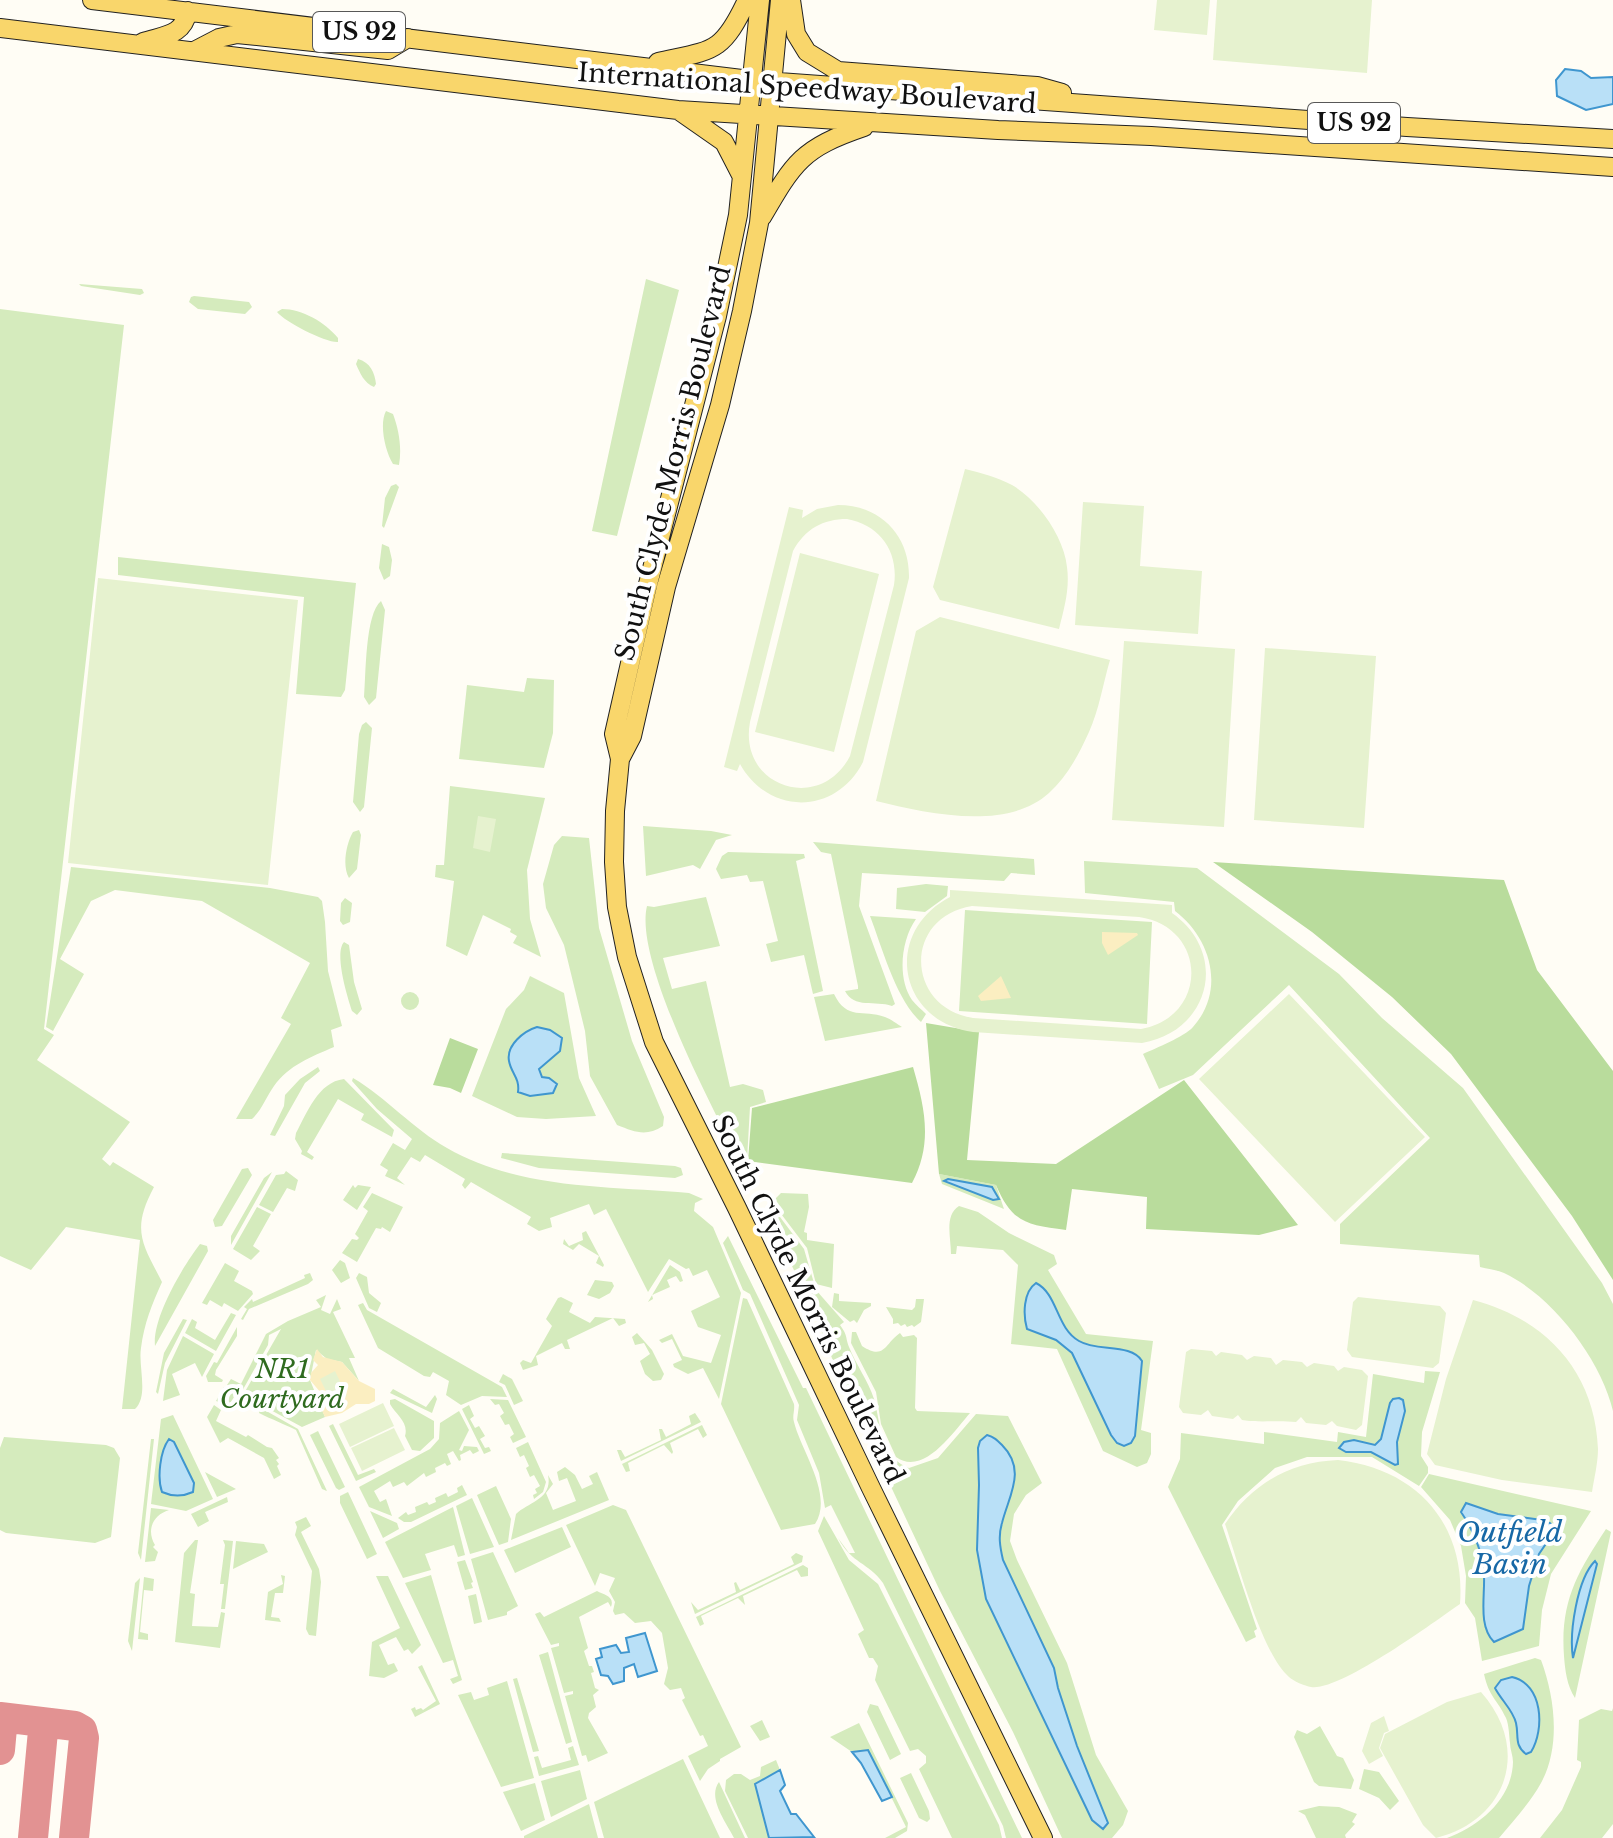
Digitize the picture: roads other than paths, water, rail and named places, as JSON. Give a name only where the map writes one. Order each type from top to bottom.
[{"type":"main road","name":"International Speedway Boulevard","points":[[92,0],[750,80],[1613,139]]},
{"type":"main road","points":[[641,65],[700,53],[717,46],[733,29],[747,0]]},
{"type":"main road","name":"South Clyde Morris Boulevard","points":[[760,0],[738,215],[717,316],[647,588],[614,734],[620,759],[615,811],[617,907],[627,957],[654,1042],[1043,1838]]},
{"type":"main road","name":"South Clyde Morris Boulevard","points":[[620,759],[632,736],[666,587],[720,405],[742,311],[759,223],[780,0]]},
{"type":"main road","points":[[791,0],[796,34],[807,52],[838,71],[1037,86],[1095,103]]},
{"type":"main road","points":[[137,45],[180,31],[186,23],[188,11]]},
{"type":"main road","name":"International Speedway Boulevard","points":[[0,28],[678,110],[1613,167]]},
{"type":"main road","points":[[194,51],[219,38],[237,34],[388,50],[408,38]]},
{"type":"main road","points":[[678,110],[724,142],[742,181]]},
{"type":"main road","points":[[759,223],[789,170],[809,152],[831,138],[875,123]]},
{"type":"main road","points":[[1274,145],[1283,135],[1294,130],[1391,137],[1407,127]]},
{"type":"water","points":[[1565,69],[1581,71],[1591,78],[1613,77],[1613,104],[1586,110],[1557,96],[1556,80]]},
{"type":"water","points":[[537,1027],[550,1030],[562,1038],[560,1051],[539,1069],[542,1077],[557,1084],[553,1093],[530,1096],[518,1092],[509,1055],[517,1040]]},
{"type":"water","points":[[948,1179],[992,1187],[999,1199],[993,1200],[944,1181]]},
{"type":"water","points":[[1036,1283],[1049,1295],[1066,1328],[1079,1341],[1130,1352],[1142,1361],[1135,1436],[1131,1443],[1124,1446],[1111,1435],[1072,1353],[1056,1340],[1027,1329],[1025,1304]]},
{"type":"water","points":[[1399,1398],[1403,1400],[1405,1411],[1397,1442],[1398,1464],[1371,1452],[1346,1452],[1339,1448],[1344,1442],[1354,1440],[1375,1445],[1381,1439],[1390,1403]]},
{"type":"water","points":[[987,1435],[1002,1445],[1014,1464],[1012,1493],[1000,1532],[1003,1560],[1054,1668],[1077,1746],[1108,1823],[1103,1829],[1092,1820],[986,1599],[977,1550],[978,1448]]},
{"type":"water","points":[[169,1439],[174,1442],[194,1483],[193,1492],[185,1495],[162,1492],[160,1465]]},
{"type":"water","name":"Outfield Basin","points":[[1466,1503],[1498,1514],[1542,1520],[1556,1529],[1539,1554],[1529,1586],[1523,1629],[1494,1642],[1484,1620],[1484,1576],[1480,1551],[1461,1512]]},
{"type":"water","points":[[1595,1561],[1597,1564],[1573,1658],[1572,1635],[1579,1593]]},
{"type":"water","points":[[645,1633],[657,1671],[638,1677],[634,1664],[624,1668],[624,1681],[613,1684],[608,1676],[601,1675],[596,1659],[602,1657],[600,1649],[616,1645],[621,1653],[629,1652],[626,1638]]},
{"type":"water","points":[[1512,1677],[1530,1688],[1538,1708],[1538,1732],[1531,1752],[1526,1754],[1518,1744],[1517,1728],[1510,1709],[1495,1688],[1501,1680]]},
{"type":"water","points":[[868,1750],[892,1797],[882,1801],[852,1752]]},
{"type":"water","points":[[780,1770],[785,1785],[780,1791],[791,1814],[796,1814],[814,1837],[769,1838],[755,1784]]},
{"type":"park label","name":"NR1 Courtyard","points":[[282,1384]]}]
